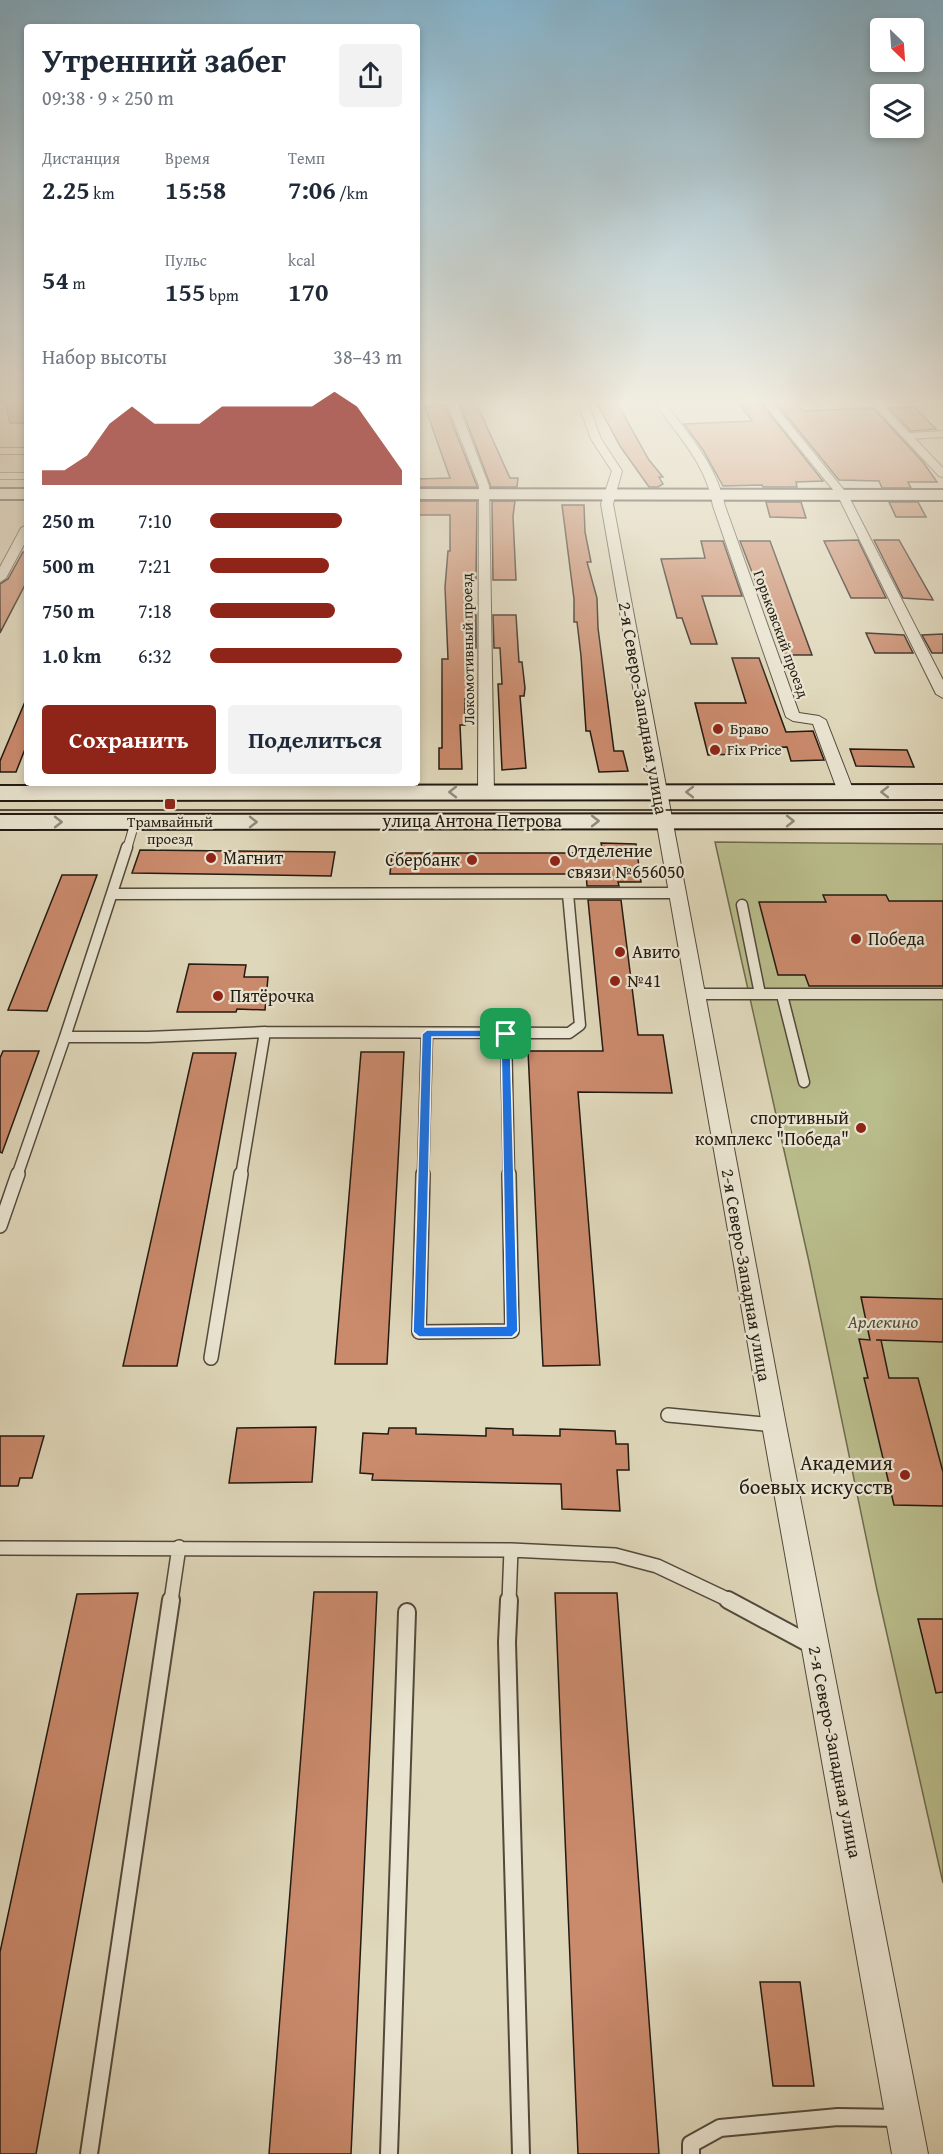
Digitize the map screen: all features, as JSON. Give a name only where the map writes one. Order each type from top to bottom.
[{"type":"main road","name":"улица Антона Петрова","points":[[0,793],[30,788],[331,788],[486,793],[943,792]]},
{"type":"main road","name":"улица Антона Петрова","points":[[0,822],[943,821]]},
{"type":"street","name":"Локомотивный проезд","points":[[484,504],[486,793]]},
{"type":"street","name":"2-я Северо-Западная улица","points":[[607,504],[774,1425],[910,2154]]},
{"type":"street","name":"Горьковский проезд","points":[[719,504],[749,598],[793,717],[819,720],[846,792]]},
{"type":"street","points":[[847,504],[943,694]]},
{"type":"street","points":[[0,578],[24,534]]},
{"type":"lane","points":[[0,1226],[113,894],[135,822]]},
{"type":"lane","points":[[113,894],[678,893]]},
{"type":"lane","points":[[65,1037],[148,1037],[265,1032],[569,1033],[580,1025],[568,894]]},
{"type":"lane","points":[[742,905],[760,994]]},
{"type":"lane","points":[[695,994],[943,994]]},
{"type":"lane","points":[[782,995],[804,1082]]},
{"type":"lane","points":[[211,1358],[265,1032]]},
{"type":"lane","points":[[427,1034],[419,1332],[512,1331],[506,1034]]},
{"type":"lane","points":[[668,1415],[774,1425]]},
{"type":"lane","points":[[88,2154],[179,1547]]},
{"type":"lane","points":[[0,1548],[512,1550],[615,1555],[657,1566],[758,1614],[815,1647]]},
{"type":"lane","points":[[512,1550],[507,1642],[521,2154]]},
{"type":"lane","points":[[389,2154],[407,1612]]},
{"type":"lane","points":[[691,2154],[691,2144],[720,2128],[838,2117],[903,2119]]},
{"type":"green space","name":"спортивный комплекс \"Победа\"","points":[[715,842],[943,844],[943,1883],[877,1590],[809,1262]]},
{"type":"building","points":[[420,504],[477,504],[476,580],[466,581],[467,615],[476,615],[476,648],[467,648],[468,699],[465,699],[465,725],[460,725],[462,769],[439,769],[439,748],[442,748],[442,659],[448,659],[445,587],[448,551],[450,551],[450,515],[420,515]]},
{"type":"building","points":[[492,504],[515,504],[513,516],[516,580],[493,580]]},
{"type":"building","points":[[766,504],[801,504],[806,518],[770,517]]},
{"type":"building","points":[[890,504],[919,504],[926,517],[896,517]]},
{"type":"building","points":[[562,505],[584,505],[585,532],[591,562],[587,562],[597,598],[598,628],[614,751],[623,751],[628,771],[599,772],[590,731],[586,731],[581,656],[577,622],[574,622],[574,599]]},
{"type":"building","points":[[858,540],[886,598],[851,598],[824,541]]},
{"type":"building","points":[[874,540],[899,540],[933,600],[903,598]]},
{"type":"building","points":[[701,541],[723,541],[742,596],[702,596],[717,644],[691,644],[682,618],[677,618],[661,559],[705,558]]},
{"type":"building","points":[[740,541],[770,541],[812,655],[784,655]]},
{"type":"building","points":[[24,552],[24,587],[0,633],[0,584],[8,579]]},
{"type":"building","points":[[493,615],[516,615],[519,662],[522,662],[525,688],[524,696],[520,696],[526,768],[502,770],[498,684],[502,684],[500,648],[494,648]]},
{"type":"building","points":[[866,633],[904,635],[913,653],[875,653]]},
{"type":"building","points":[[943,634],[943,653],[932,653],[922,635]]},
{"type":"building","points":[[732,658],[759,658],[786,732],[813,731],[824,760],[791,761],[787,747],[739,748],[741,754],[708,755],[695,703],[746,703]]},
{"type":"building","points":[[24,704],[24,752],[16,772],[0,772],[0,761]]},
{"type":"building","points":[[850,749],[907,750],[914,767],[856,766]]},
{"type":"building","points":[[601,843],[636,844],[641,882],[618,882],[619,886],[587,886],[586,874],[390,874],[392,853],[603,853]]},
{"type":"building","points":[[140,850],[335,852],[331,876],[132,873]]},
{"type":"building","points":[[62,875],[97,875],[47,1011],[8,1010]]},
{"type":"building","name":"Победа","points":[[823,895],[886,895],[889,901],[943,901],[943,986],[809,986],[805,975],[778,975],[759,902],[826,902]]},
{"type":"building","points":[[588,900],[621,900],[638,1035],[663,1035],[672,1093],[578,1092],[600,1365],[543,1366],[528,1051],[603,1051]]},
{"type":"building","points":[[189,964],[246,965],[244,977],[268,977],[265,1010],[177,1012]]},
{"type":"building","points":[[3,1051],[39,1051],[2,1153],[0,1152],[0,1058]]},
{"type":"building","points":[[361,1052],[404,1052],[387,1364],[335,1364]]},
{"type":"building","points":[[193,1053],[236,1053],[177,1366],[123,1366]]},
{"type":"building","points":[[861,1297],[943,1299],[943,1342],[881,1340],[889,1378],[918,1378],[943,1472],[943,1506],[894,1505],[864,1378],[868,1378],[859,1339],[870,1340]]},
{"type":"building","points":[[316,1427],[312,1482],[229,1483],[237,1428]]},
{"type":"building","points":[[389,1428],[416,1428],[416,1434],[486,1436],[486,1428],[513,1429],[513,1435],[560,1436],[560,1429],[615,1431],[616,1444],[628,1444],[629,1470],[617,1470],[620,1511],[562,1509],[561,1484],[372,1480],[373,1474],[360,1473],[363,1433],[388,1434]]},
{"type":"building","points":[[0,1436],[44,1436],[32,1478],[20,1478],[18,1486],[0,1486]]},
{"type":"building","points":[[314,1592],[377,1592],[351,2154],[269,2154]]},
{"type":"building","points":[[138,1593],[36,2154],[0,2154],[0,1952],[77,1594]]},
{"type":"building","points":[[555,1593],[617,1593],[659,2154],[578,2154]]},
{"type":"building","points":[[918,1619],[943,1619],[943,1692],[936,1693]]},
{"type":"building","points":[[760,1982],[800,1982],[814,2086],[773,2086]]},
{"type":"tram line","points":[[0,810],[943,810]]},
{"type":"place","name":"Браво","points":[[718,729]]},
{"type":"place","name":"Fix Price","points":[[715,750]]},
{"type":"place","name":"Трамвайный проезд","points":[[170,804]]},
{"type":"place","name":"Магнит","points":[[211,858]]},
{"type":"place","name":"Сбербанк","points":[[472,860]]},
{"type":"place","name":"Отделение связи №656050","points":[[555,861]]},
{"type":"place","name":"Победа","points":[[856,939]]},
{"type":"place","name":"Авито","points":[[620,952]]},
{"type":"place","name":"№41","points":[[615,981]]},
{"type":"place","name":"Пятёрочка","points":[[218,996]]},
{"type":"place","name":"спортивный комплекс \"Победа\"","points":[[861,1128]]},
{"type":"place","name":"Академия боевых искусств","points":[[905,1475]]},
{"type":"route","points":[[427,1034],[506,1034],[512,1331],[419,1332],[427,1034]]},
{"type":"park label","name":"Арлекино","points":[[883,1322]]}]
